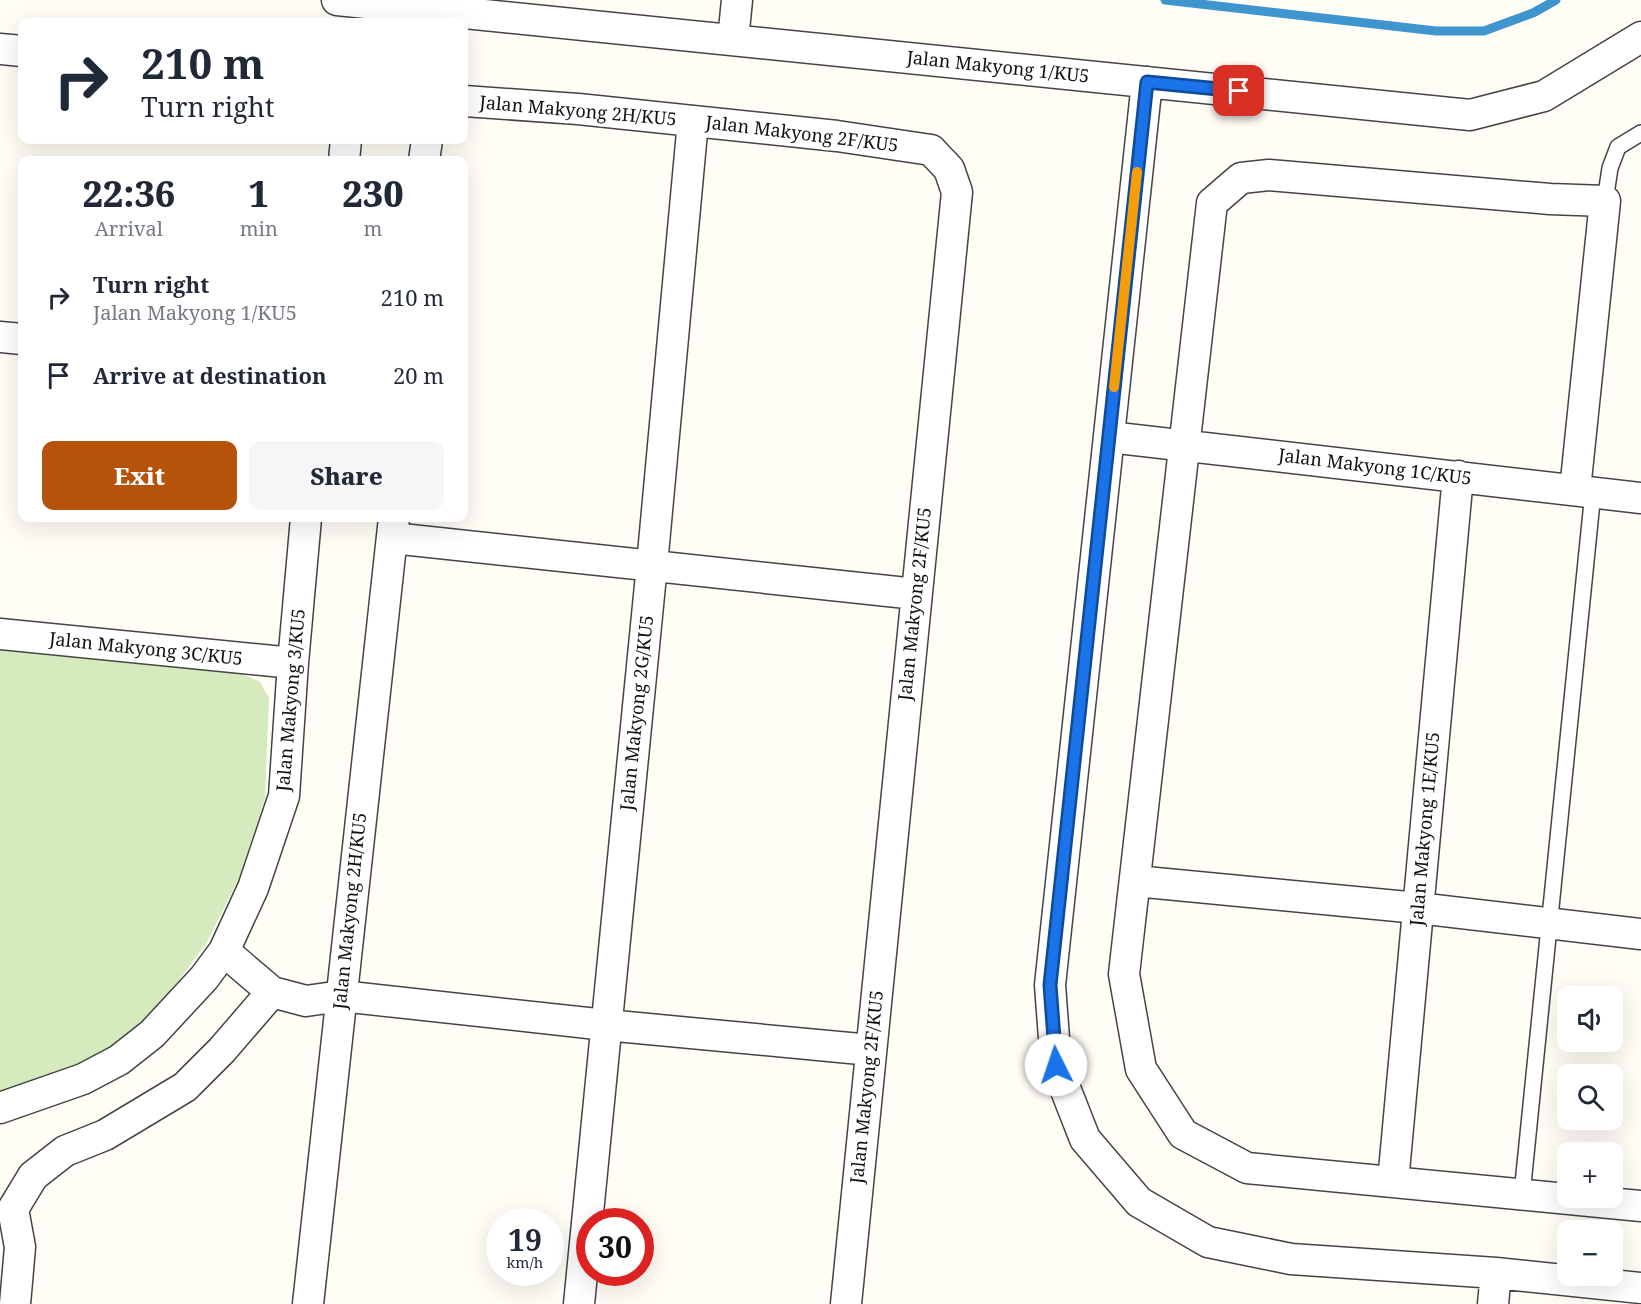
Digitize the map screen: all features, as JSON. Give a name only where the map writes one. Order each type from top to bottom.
[{"type":"street","points":[[733,40],[737,0]]},
{"type":"street","name":"Jalan Makyong 1/KU5","points":[[356,6],[733,40],[1470,115],[1544,96],[1641,37]]},
{"type":"street","points":[[0,49],[18,51]]},
{"type":"street","points":[[1147,82],[1050,985],[1056,1065],[1085,1139],[1139,1202],[1208,1242],[1291,1258],[1496,1273],[1641,1288]]},
{"type":"street","name":"Jalan Makyong 2H/KU5","points":[[468,101],[578,109],[693,121]]},
{"type":"street","name":"Jalan Makyong 2G/KU5","points":[[579,1304],[693,121]]},
{"type":"street","name":"Jalan Makyong 2F/KU5","points":[[693,121],[837,136],[931,150],[949,169],[957,192],[846,1304]]},
{"type":"street","points":[[1584,491],[1605,201],[1550,199],[1269,175],[1240,178],[1212,203],[1124,974],[1141,1070],[1183,1134],[1247,1168],[1641,1206]]},
{"type":"street","points":[[0,337],[18,339]]},
{"type":"street","name":"Jalan Makyong 1C/KU5","points":[[1109,437],[1641,498]]},
{"type":"street","name":"Jalan Makyong 1E/KU5","points":[[1393,1182],[1458,476]]},
{"type":"street","name":"Jalan Makyong 3/KU5","points":[[0,1108],[83,1079],[119,1060],[152,1034],[204,978],[224,951],[253,888],[284,796],[306,522]]},
{"type":"street","points":[[393,528],[652,565],[916,594]]},
{"type":"street","name":"Jalan Makyong 2H/KU5","points":[[308,1304],[393,528]]},
{"type":"street","name":"Jalan Makyong 3C/KU5","points":[[0,634],[293,663]]},
{"type":"street","points":[[1135,881],[1418,908],[1641,934]]},
{"type":"street","points":[[224,951],[273,992],[306,1001],[341,996],[606,1025],[871,1050]]},
{"type":"street","points":[[15,1304],[20,1247],[7,1208],[33,1176],[65,1151],[105,1135],[185,1087],[222,1050],[273,992]]},
{"type":"street","points":[[1493,1304],[1496,1273]]},
{"type":"lane","points":[[1605,201],[1610,168],[1618,147],[1641,133]]},
{"type":"lane","points":[[1522,1194],[1584,491]]},
{"type":"green space","points":[[0,647],[238,672],[260,682],[269,698],[265,798],[240,876],[207,942],[165,999],[117,1044],[80,1063],[0,1092]]},
{"type":"waterway","points":[[1165,0],[1436,31],[1484,31],[1533,13],[1556,0]]},
{"type":"slow traffic","points":[[1114,387],[1137,172]]},
{"type":"route","points":[[1056,1065],[1050,985],[1147,82],[1239,91]]}]
